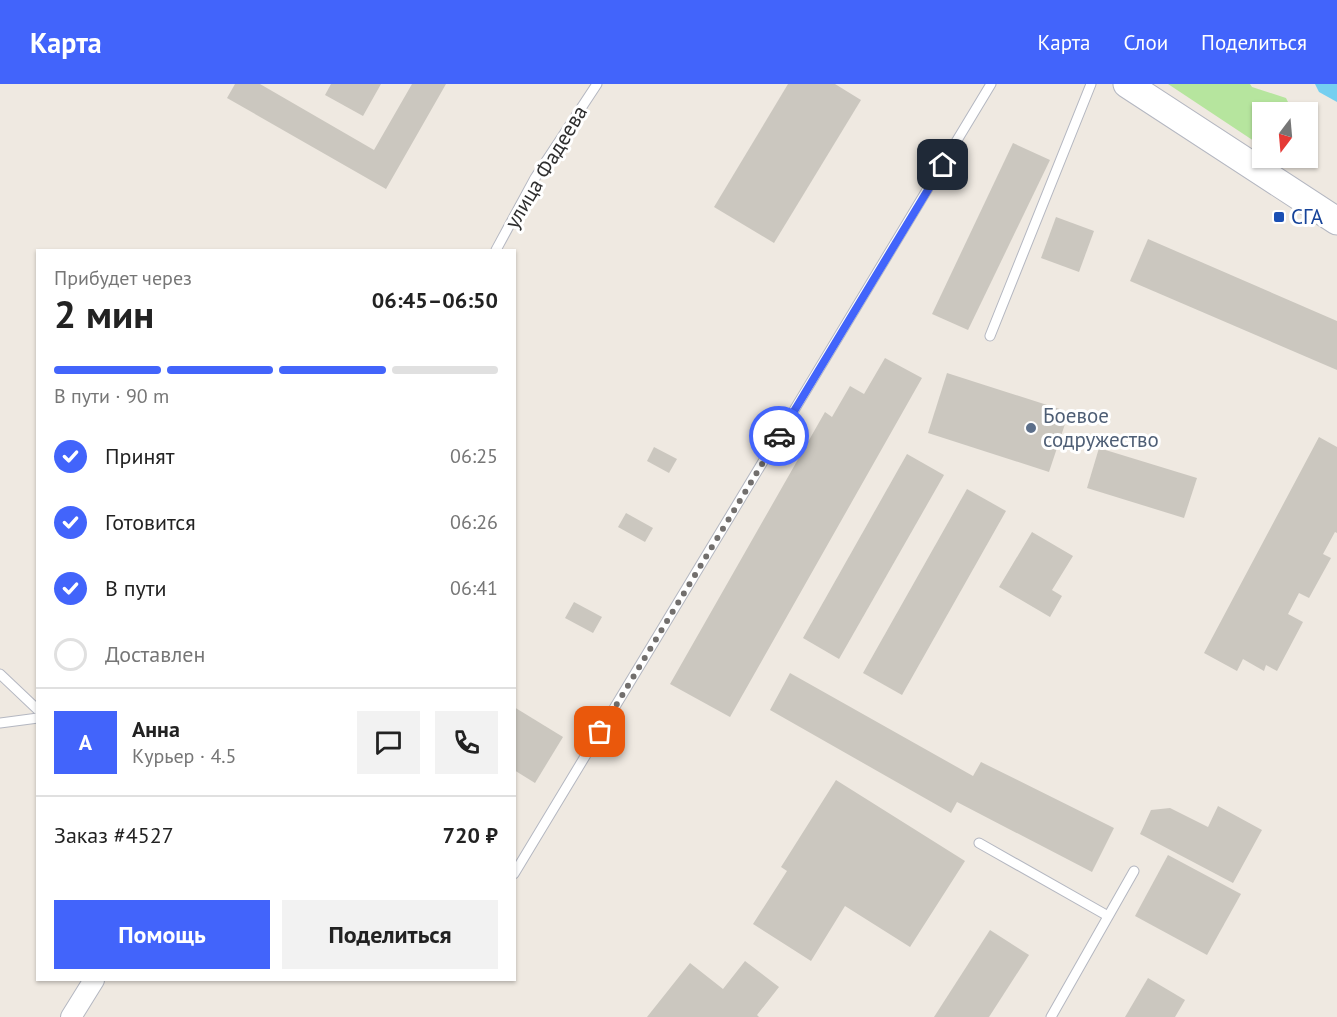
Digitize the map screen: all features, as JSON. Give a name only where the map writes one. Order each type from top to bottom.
[{"type":"main road","points":[[1127,84],[1337,221]]},
{"type":"street","points":[[71,1017],[93,981]]},
{"type":"lane","name":"улица Фадеева","points":[[497,249],[536,178],[597,84]]},
{"type":"lane","points":[[516,871],[992,84]]},
{"type":"lane","points":[[990,336],[1091,84]]},
{"type":"lane","points":[[0,674],[36,708]]},
{"type":"lane","points":[[0,723],[36,718]]},
{"type":"lane","points":[[979,843],[1108,916]]},
{"type":"lane","points":[[1051,1017],[1134,871]]},
{"type":"green space","points":[[1168,84],[1250,84],[1252,87],[1286,98],[1288,102],[1252,102],[1252,140]]},
{"type":"water","points":[[1315,84],[1337,84],[1337,102],[1319,92]]},
{"type":"building","points":[[235,84],[260,84],[374,150],[412,84],[446,84],[386,189],[227,98]]},
{"type":"building","points":[[331,84],[381,84],[363,116],[325,95]]},
{"type":"building","points":[[788,84],[835,84],[861,100],[774,243],[714,207]]},
{"type":"building","points":[[1013,143],[1050,160],[968,330],[932,314]]},
{"type":"building","points":[[1056,217],[1094,231],[1079,272],[1041,258]]},
{"type":"building","points":[[1148,239],[1337,321],[1337,370],[1130,281]]},
{"type":"building","points":[[885,358],[922,378],[730,717],[670,684],[825,412],[832,417],[850,386],[864,394]]},
{"type":"building","points":[[947,373],[1069,412],[1049,472],[928,433]]},
{"type":"building","points":[[1319,437],[1337,447],[1337,533],[1335,532],[1323,554],[1331,558],[1309,598],[1299,593],[1288,614],[1303,622],[1277,671],[1266,665],[1264,671],[1243,659],[1237,671],[1204,653]]},
{"type":"building","points":[[654,447],[677,459],[669,473],[647,461]]},
{"type":"building","points":[[1099,448],[1197,478],[1184,518],[1087,488]]},
{"type":"building","points":[[907,454],[944,475],[839,659],[803,638]]},
{"type":"building","points":[[967,489],[1006,511],[902,695],[863,673]]},
{"type":"building","points":[[626,513],[653,528],[645,542],[618,527]]},
{"type":"building","points":[[1032,532],[1073,556],[1052,590],[1062,596],[1050,617],[999,587]]},
{"type":"building","points":[[574,602],[602,617],[593,633],[565,618]]},
{"type":"building","points":[[790,673],[973,776],[981,762],[1114,828],[1092,872],[957,802],[951,813],[770,710]]},
{"type":"building","points":[[516,708],[563,737],[535,783],[516,771]]},
{"type":"building","points":[[836,780],[965,861],[910,947],[845,906],[811,961],[753,924],[787,871],[781,867]]},
{"type":"building","points":[[1218,806],[1262,830],[1233,883],[1140,834],[1151,810],[1170,808],[1208,827]]},
{"type":"building","points":[[1168,855],[1241,894],[1207,955],[1135,916]]},
{"type":"building","points":[[990,930],[1029,955],[989,1017],[934,1017]]},
{"type":"building","points":[[745,961],[779,987],[757,1015],[759,1017],[647,1017],[690,963],[723,989]]},
{"type":"building","points":[[1148,978],[1185,1000],[1175,1017],[1125,1017]]},
{"type":"way so far","points":[[600,732],[779,436]]},
{"type":"place","name":"СГА","points":[[1279,217]]},
{"type":"place","name":"Боевое содружество","points":[[1031,428]]},
{"type":"route","points":[[779,436],[943,165]]}]
